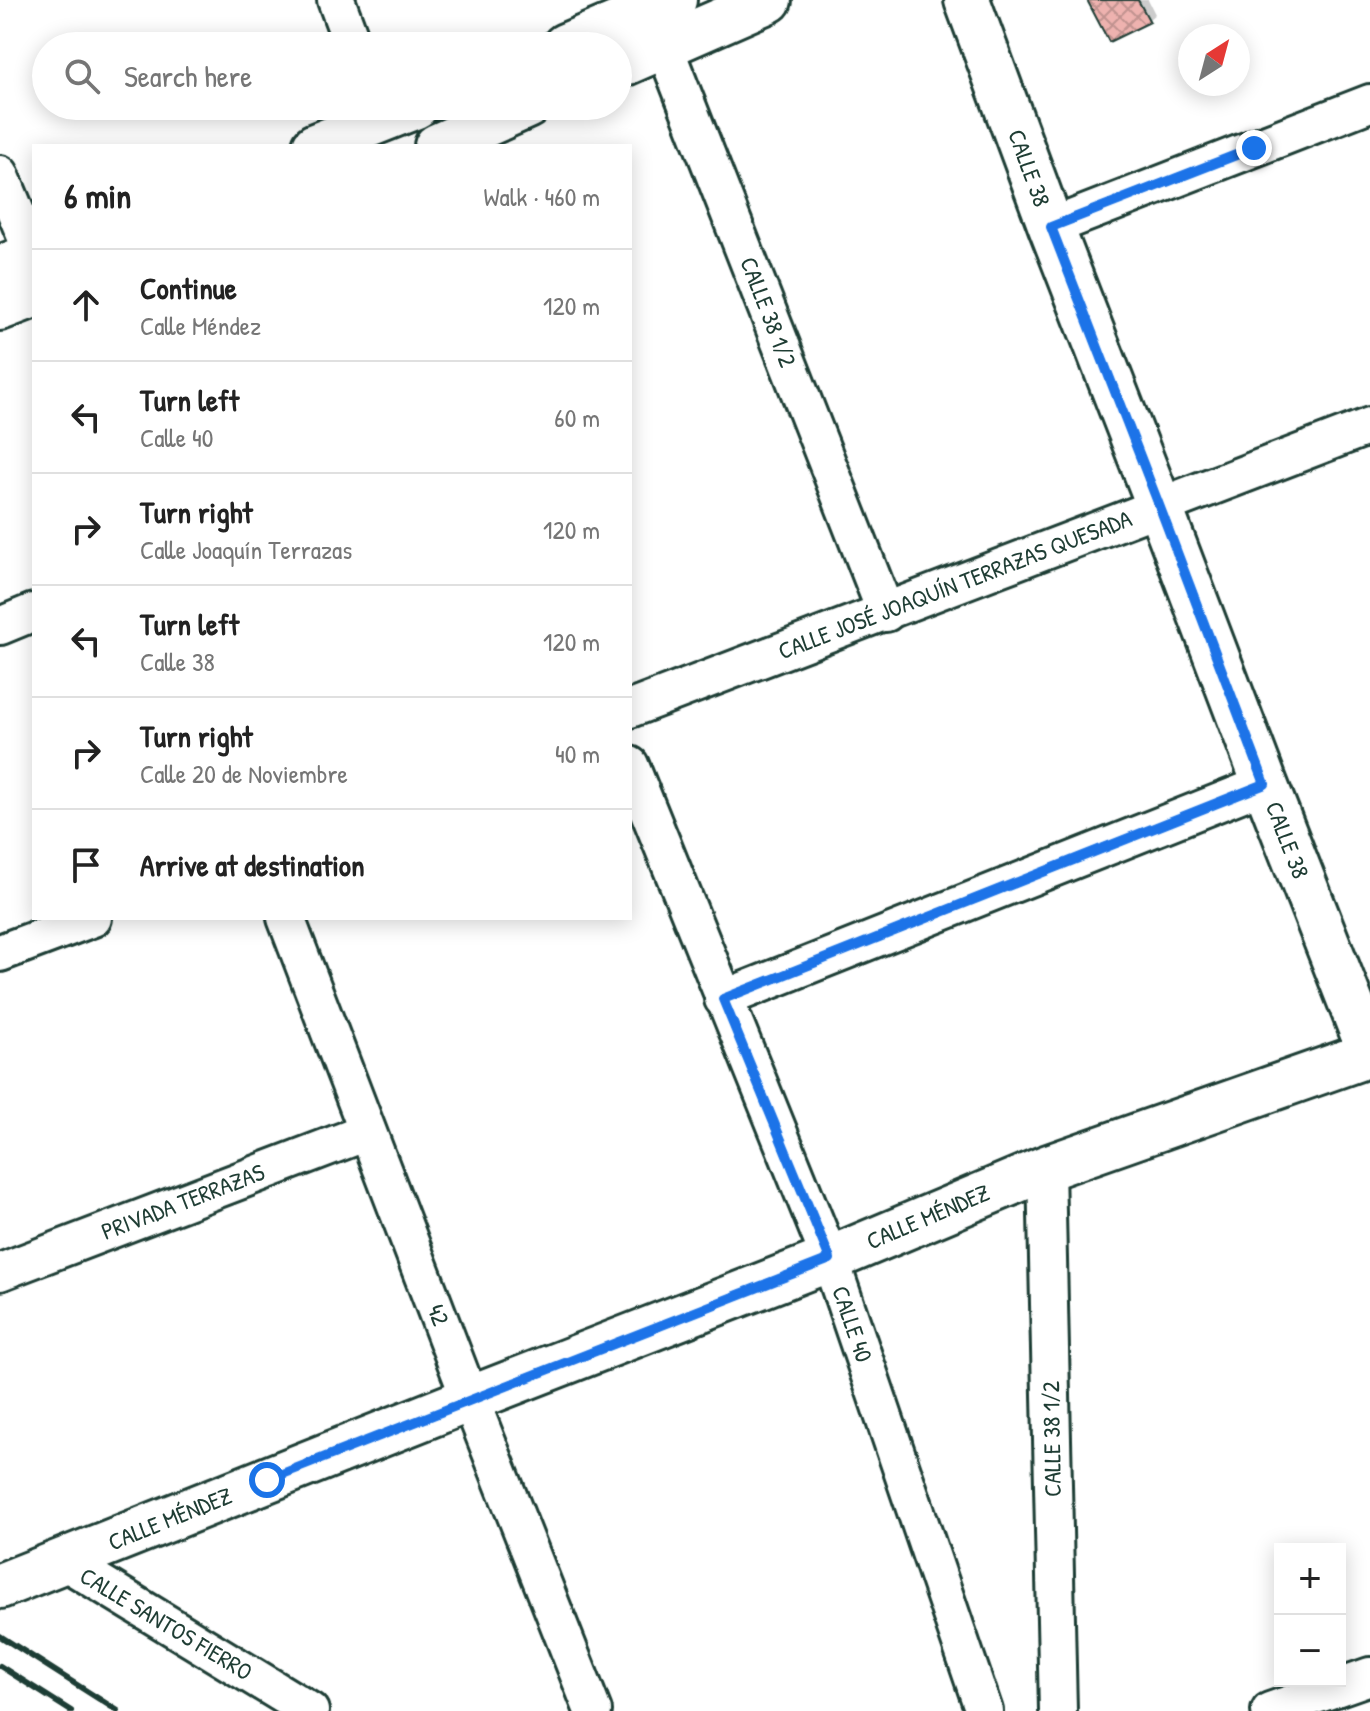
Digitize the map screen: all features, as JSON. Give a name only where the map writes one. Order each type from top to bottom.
[{"type":"street","points":[[336,0],[348,32]]},
{"type":"street","points":[[615,32],[662,19],[769,0]]},
{"type":"street","name":"CALLE 38","points":[[967,0],[1051,227],[1370,1053]]},
{"type":"street","points":[[632,51],[662,19]]},
{"type":"street","name":"CALLE 38 1/2","points":[[662,19],[886,613]]},
{"type":"street","points":[[1051,227],[1370,103]]},
{"type":"street","points":[[321,144],[391,120]]},
{"type":"street","points":[[442,144],[496,120]]},
{"type":"street","points":[[0,174],[32,250]]},
{"type":"street","points":[[0,268],[32,256]]},
{"type":"street","points":[[0,308],[32,296]]},
{"type":"street","name":"CALLE JOSÉ JOAQUÍN TERRAZAS QUESADA","points":[[632,708],[1370,426]]},
{"type":"street","points":[[0,626],[32,613]]},
{"type":"street","name":"CALLE 40","points":[[632,770],[830,1259],[984,1711]]},
{"type":"street","points":[[723,999],[1265,784]]},
{"type":"street","points":[[0,953],[88,920]]},
{"type":"street","name":"42","points":[[287,920],[593,1711]]},
{"type":"street","name":"CALLE MÉNDEZ","points":[[0,1586],[830,1259],[1046,1168],[1370,1053]]},
{"type":"street","name":"PRIVADA TERRAZAS","points":[[0,1272],[367,1132]]},
{"type":"street","name":"CALLE 38 1/2","points":[[1046,1168],[1058,1711]]},
{"type":"street","name":"CALLE SANTOS FIERRO","points":[[64,1561],[310,1711]]},
{"type":"street","points":[[1270,1711],[1370,1676]]},
{"type":"building","points":[[1087,0],[1138,0],[1150,22],[1109,42]]},
{"type":"railway","points":[[0,1636],[118,1711]]},
{"type":"railway","points":[[0,1666],[71,1711]]},
{"type":"route","points":[[267,1480],[830,1259],[723,999],[1265,784],[1051,227],[1254,148]]}]
